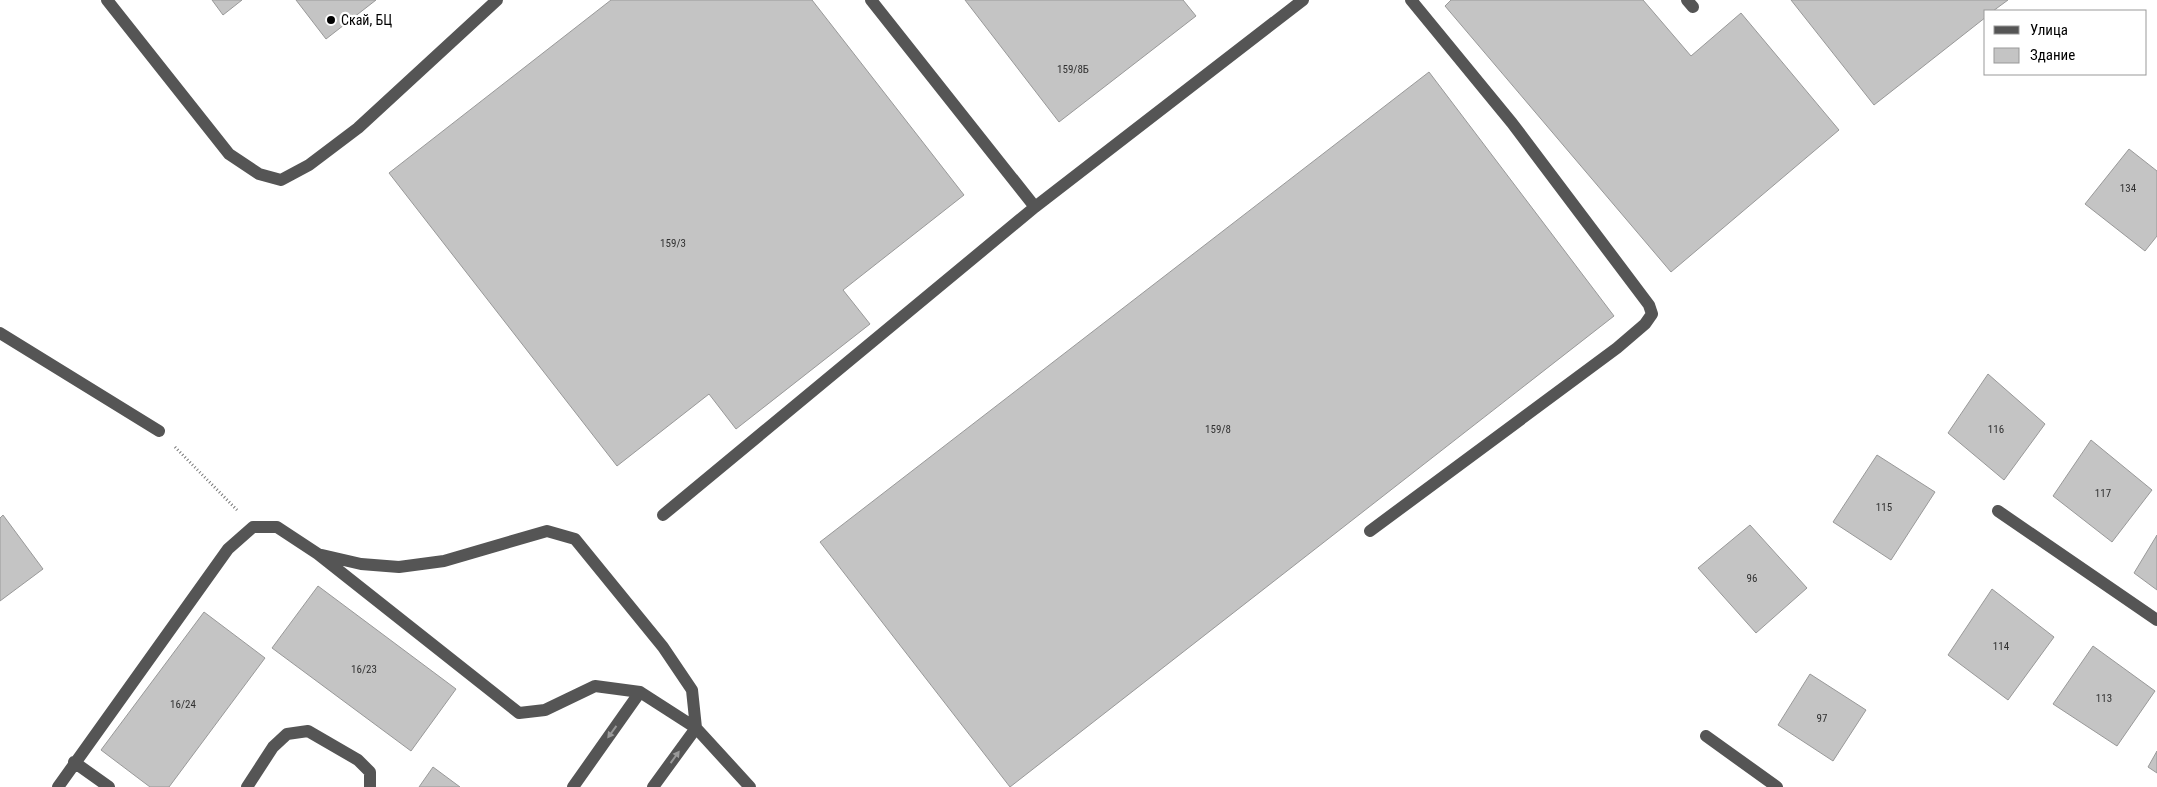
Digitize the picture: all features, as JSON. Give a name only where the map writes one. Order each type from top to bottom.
[{"type":"street","points":[[107,0],[229,154],[259,174],[281,180],[309,165],[358,128],[497,0]]},
{"type":"street","points":[[871,0],[1035,207]]},
{"type":"street","points":[[663,515],[1035,207],[1303,0]]},
{"type":"street","points":[[1370,531],[1617,348],[1644,324],[1652,314],[1648,305],[1512,123],[1411,0]]},
{"type":"street","points":[[0,333],[160,431]]},
{"type":"street","points":[[1998,511],[2157,620]]},
{"type":"street","points":[[58,787],[74,762],[228,549],[253,527],[277,527],[318,554],[519,713],[546,710],[594,686],[640,692],[696,728],[750,787]]},
{"type":"street","points":[[318,554],[361,564],[399,567],[444,561],[547,531],[575,539],[664,647],[692,690],[696,728],[653,787]]},
{"type":"street","points":[[573,787],[640,692]]},
{"type":"street","points":[[247,787],[273,747],[287,734],[308,731],[358,760],[370,772],[370,787]]},
{"type":"street","points":[[1706,736],[1776,787]]},
{"type":"street","points":[[74,762],[109,787]]},
{"type":"path","points":[[160,431],[253,527]]},
{"type":"building","points":[[212,0],[242,0],[223,15]]},
{"type":"building","name":"Скай, БЦ","points":[[296,0],[376,0],[326,39]]},
{"type":"building","points":[[611,0],[812,0],[964,195],[843,290],[870,324],[736,429],[709,394],[617,466],[389,173]]},
{"type":"building","points":[[965,0],[1183,0],[1196,16],[1059,122]]},
{"type":"building","points":[[1451,0],[1643,0],[1691,56],[1741,13],[1839,130],[1671,272],[1445,6]]},
{"type":"building","points":[[1791,0],[2008,0],[1994,10],[1984,10],[1984,19],[1874,105]]},
{"type":"building","points":[[1429,72],[1614,316],[1010,787],[820,542]]},
{"type":"building","points":[[2129,149],[2157,171],[2157,236],[2145,251],[2085,204]]},
{"type":"building","points":[[1988,374],[2045,424],[2004,480],[1948,433]]},
{"type":"building","points":[[2091,440],[2152,490],[2112,542],[2053,496]]},
{"type":"building","points":[[1877,455],[1935,492],[1891,560],[1833,522]]},
{"type":"building","points":[[3,515],[43,569],[0,601],[0,518]]},
{"type":"building","points":[[1750,525],[1807,588],[1756,633],[1698,568]]},
{"type":"building","points":[[2157,535],[2157,590],[2134,573]]},
{"type":"building","points":[[318,586],[456,689],[411,751],[272,648]]},
{"type":"building","points":[[1992,589],[2054,637],[2008,700],[1948,655]]},
{"type":"building","points":[[204,612],[265,658],[169,787],[150,787],[101,750]]},
{"type":"building","points":[[2093,646],[2155,691],[2117,746],[2053,704]]},
{"type":"building","points":[[1810,674],[1866,710],[1833,761],[1778,725]]},
{"type":"building","points":[[2157,751],[2157,773],[2148,767]]},
{"type":"building","points":[[433,767],[460,787],[419,787]]},
{"type":"place","name":"Скай, БЦ","points":[[331,20]]}]
